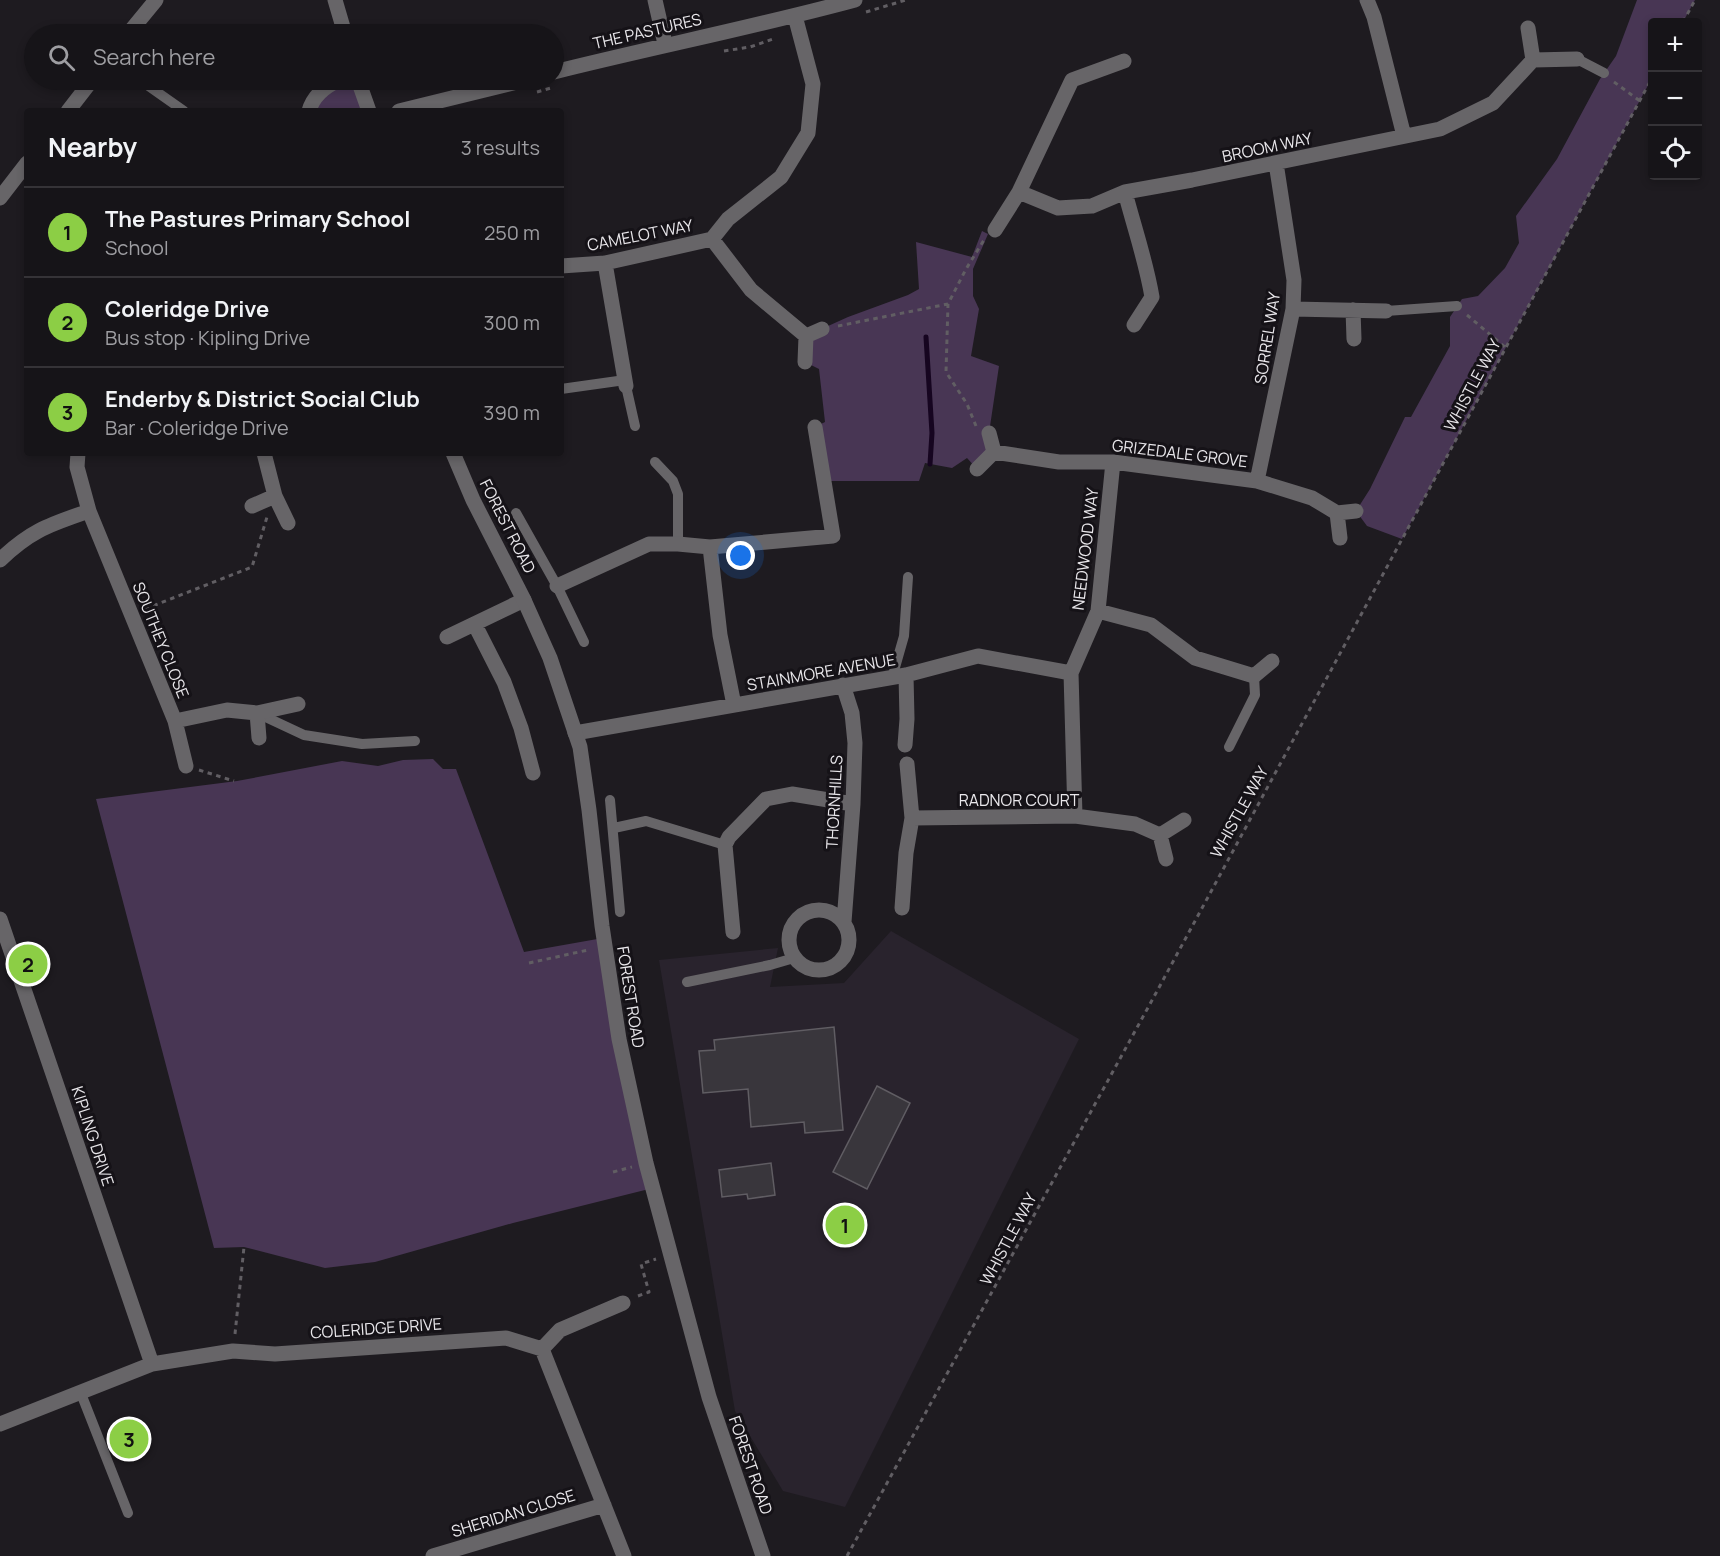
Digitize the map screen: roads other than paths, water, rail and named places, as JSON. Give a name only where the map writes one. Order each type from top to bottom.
[{"type":"street","points":[[136,24],[156,0]]},
{"type":"street","points":[[335,0],[342,24]]},
{"type":"street","points":[[655,0],[665,45]]},
{"type":"street","name":"THE PASTURES","points":[[564,70],[855,0]]},
{"type":"street","points":[[1367,0],[1374,16],[1404,136]]},
{"type":"street","name":"CAMELOT WAY","points":[[564,266],[605,263],[712,239],[728,219],[781,177],[808,134],[813,84],[795,16]]},
{"type":"street","points":[[1528,28],[1533,60],[1577,58]]},
{"type":"street","name":"BROOM WAY","points":[[1019,192],[1058,208],[1092,206],[1125,192],[1440,129],[1492,103],[1533,60]]},
{"type":"street","points":[[995,230],[1019,192],[1072,80],[1124,61]]},
{"type":"street","points":[[70,108],[84,90]]},
{"type":"street","points":[[310,108],[322,90]]},
{"type":"street","points":[[362,90],[368,108]]},
{"type":"street","points":[[411,108],[484,90]]},
{"type":"street","name":"SORREL WAY","points":[[1257,481],[1293,309],[1294,280],[1276,163]]},
{"type":"street","points":[[0,198],[24,167]]},
{"type":"street","points":[[1125,192],[1146,263],[1152,297],[1134,325]]},
{"type":"street","points":[[712,239],[751,290],[806,336]]},
{"type":"street","points":[[605,263],[625,383]]},
{"type":"street","points":[[1293,309],[1386,311]]},
{"type":"street","points":[[1353,310],[1354,339]]},
{"type":"street","points":[[806,336],[822,329]]},
{"type":"street","points":[[805,362],[806,336]]},
{"type":"street","points":[[557,586],[649,544],[710,547],[833,536],[826,481],[815,427]]},
{"type":"street","points":[[977,469],[994,452],[989,433]]},
{"type":"street","name":"GRIZEDALE GROVE","points":[[994,452],[1059,462],[1113,462],[1257,481],[1311,498],[1337,513]]},
{"type":"street","name":"SOUTHEY CLOSE","points":[[78,456],[77,467],[89,511],[175,721],[227,711],[257,713],[298,704]]},
{"type":"street","points":[[265,456],[275,496],[288,523]]},
{"type":"street","name":"FOREST ROAD","points":[[454,456],[473,500],[524,600],[550,658],[580,747],[604,946],[618,1039],[646,1163],[709,1397],[763,1556]]},
{"type":"street","name":"NEEDWOOD WAY","points":[[1075,816],[1071,673],[1098,611],[1113,462]]},
{"type":"street","points":[[252,506],[275,496]]},
{"type":"street","points":[[0,560],[19,541],[39,529],[89,511]]},
{"type":"street","points":[[1340,538],[1337,513],[1356,511]]},
{"type":"street","points":[[710,547],[720,635],[734,705]]},
{"type":"street","points":[[447,637],[524,600]]},
{"type":"street","points":[[1098,611],[1151,625],[1195,658],[1254,675],[1272,661]]},
{"type":"street","points":[[475,625],[504,682],[533,773]]},
{"type":"street","name":"STAINMORE AVENUE","points":[[575,733],[899,676],[978,656],[1071,673]]},
{"type":"street","points":[[899,676],[907,719],[905,745]]},
{"type":"street","name":"THORNHILLS","points":[[794,957],[803,966],[814,970],[826,969],[837,965],[845,956],[849,945],[849,933],[844,922],[855,743],[852,713],[843,685]]},
{"type":"street","points":[[257,713],[259,738]]},
{"type":"street","points":[[175,721],[186,766]]},
{"type":"street","points":[[902,908],[906,853],[912,818],[907,764]]},
{"type":"street","points":[[733,932],[724,845],[729,837],[766,800],[792,794],[853,804]]},
{"type":"street","name":"RADNOR COURT","points":[[912,818],[1075,816],[1135,824],[1160,835]]},
{"type":"street","points":[[1166,859],[1160,835],[1184,819]]},
{"type":"street","points":[[794,957],[789,946],[789,934],[793,924],[801,915],[812,910],[824,909],[835,914],[844,922]]},
{"type":"street","name":"KIPLING DRIVE","points":[[0,919],[152,1364]]},
{"type":"street","points":[[622,1303],[560,1330],[543,1349],[624,1556]]},
{"type":"street","name":"COLERIDGE DRIVE","points":[[0,1424],[152,1364],[233,1351],[276,1354],[506,1338],[543,1349]]},
{"type":"street","name":"SHERIDAN CLOSE","points":[[433,1556],[604,1505]]},
{"type":"lane","points":[[1577,58],[1604,73]]},
{"type":"lane","points":[[154,90],[180,108]]},
{"type":"lane","points":[[1386,311],[1457,306]]},
{"type":"lane","points":[[564,389],[625,383],[635,426]]},
{"type":"lane","points":[[655,462],[673,481],[678,494],[678,544]]},
{"type":"lane","points":[[516,513],[557,586],[584,642]]},
{"type":"lane","points":[[899,676],[908,577]]},
{"type":"lane","points":[[1229,747],[1255,695],[1254,675]]},
{"type":"lane","points":[[257,713],[304,735],[362,744],[416,741]]},
{"type":"lane","points":[[610,800],[620,912]]},
{"type":"lane","points":[[614,828],[646,821],[724,845]]},
{"type":"lane","points":[[687,981],[770,965],[794,957]]},
{"type":"lane","points":[[80,1391],[128,1513]]},
{"type":"waterway","points":[[926,337],[932,433],[930,464]]},
{"type":"place","name":"Coleridge Drive","points":[[28,964]]},
{"type":"place","name":"The Pastures Primary School","points":[[845,1225]]},
{"type":"place","name":"Enderby & District Social Club","points":[[129,1439]]}]
